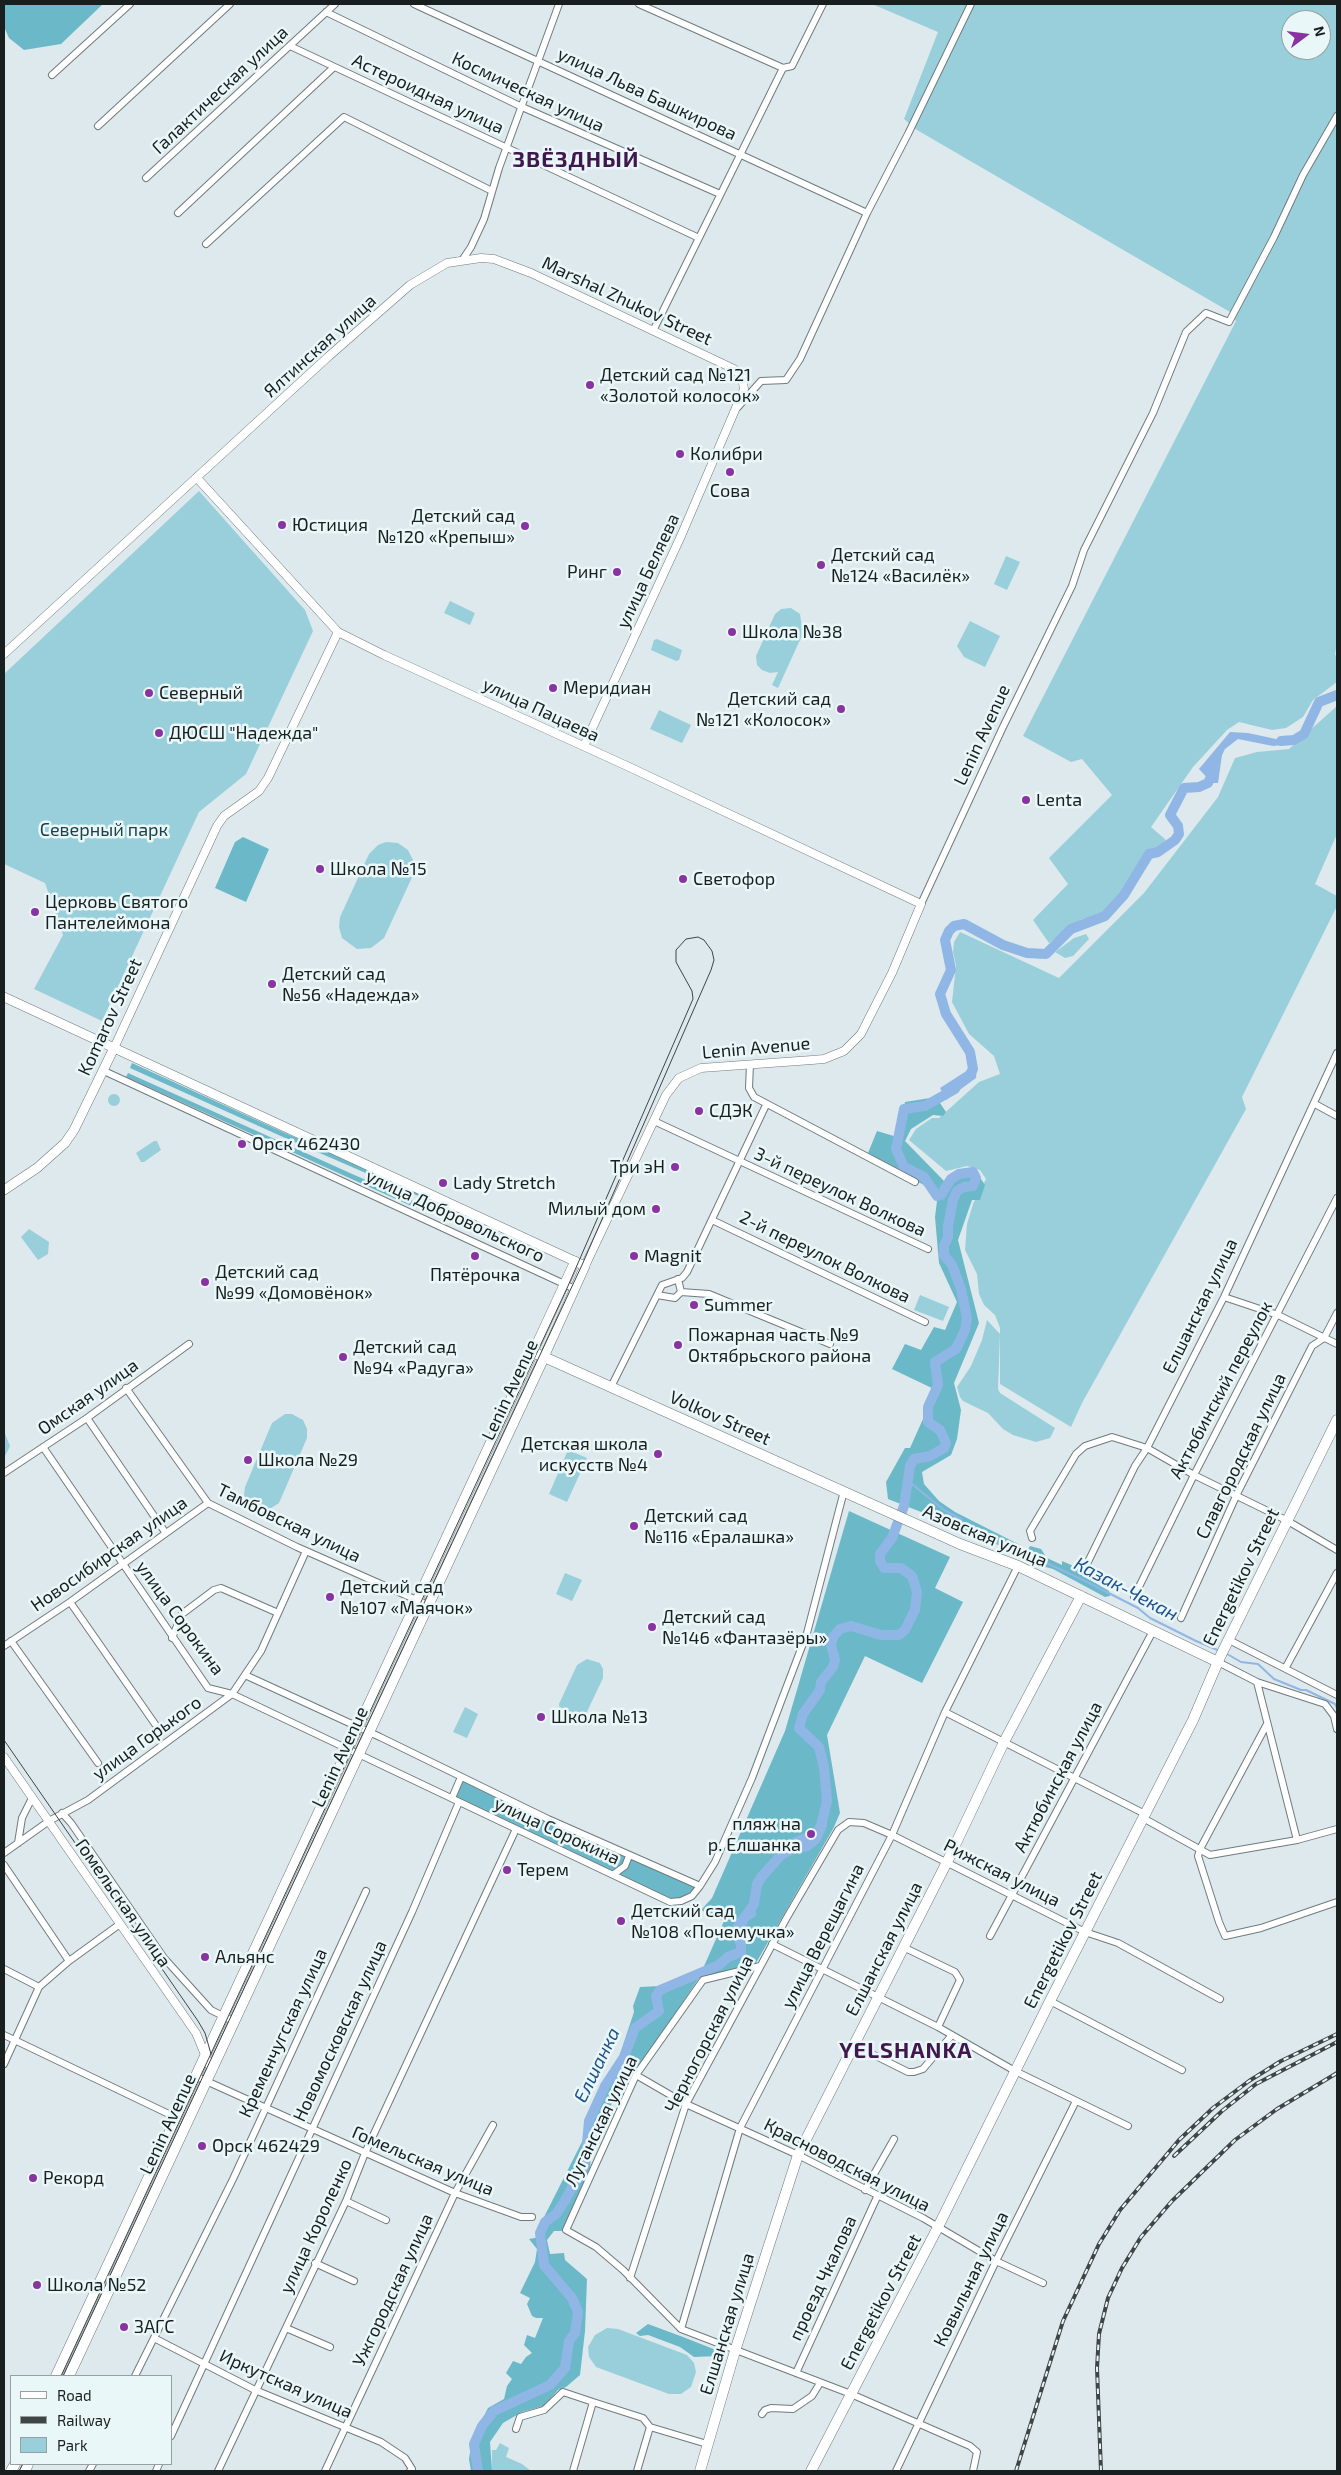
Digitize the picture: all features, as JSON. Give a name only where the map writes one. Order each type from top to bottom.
[{"type":"main road","name":"улица Добровольского","points":[[4,997],[585,1266]]},
{"type":"main road","name":"Komarov Street","points":[[4,1190],[37,1168],[65,1143],[104,1071],[114,1048]]},
{"type":"main road","name":"Lenin Avenue","points":[[70,2375],[233,2021],[349,1750],[417,1600],[575,1261]]},
{"type":"main road","name":"Lenin Avenue","points":[[56,2375],[205,2052],[370,1732],[585,1266]]},
{"type":"main road","name":"Volkov Street","points":[[533,1352],[894,1514]]},
{"type":"main road","name":"Energetikov Street","points":[[811,2471],[938,2228],[1015,2071],[1193,1720],[1219,1660],[1286,1520],[1337,1420]]},
{"type":"main road","name":"Азовская улица","points":[[894,1514],[1018,1566],[1152,1631],[1219,1660]]},
{"type":"main road","name":"Елшанская улица","points":[[700,2471],[735,2351],[798,2154],[947,1862],[1004,1742],[1081,1596]]},
{"type":"street","points":[[52,75],[130,4]]},
{"type":"street","points":[[98,126],[230,4]]},
{"type":"street","name":"Галактическая улица","points":[[146,178],[335,4]]},
{"type":"street","name":"улица Льва Башкирова","points":[[414,4],[867,213]]},
{"type":"street","points":[[463,259],[472,247],[484,219],[507,148],[559,4]]},
{"type":"street","points":[[639,4],[783,68],[792,66],[823,4]]},
{"type":"street","points":[[737,408],[761,382],[786,380],[800,359],[867,213],[908,134],[970,4]]},
{"type":"street","name":"Космическая улица","points":[[326,12],[522,107],[720,194]]},
{"type":"street","name":"Астероидная улица","points":[[290,46],[698,238]]},
{"type":"street","name":"Астероидная улица","points":[[178,214],[334,67]]},
{"type":"street","points":[[653,330],[783,68]]},
{"type":"street","name":"Lenin Avenue","points":[[585,1266],[673,1084],[688,1072],[701,1068],[824,1058],[844,1050],[854,1043],[861,1034],[892,973],[920,904],[1002,729],[1072,586],[1084,550],[1152,413],[1186,332],[1206,313],[1229,322],[1274,237],[1303,175],[1337,116]]},
{"type":"street","points":[[206,244],[344,118],[492,191]]},
{"type":"street","name":"Marshal Zhukov Street","points":[[463,259],[480,258],[512,265],[734,368],[742,377],[744,389],[737,408]]},
{"type":"street","name":"Ялтинская улица","points":[[4,654],[328,356],[410,285],[432,270],[463,259]]},
{"type":"street","name":"улица Беляева","points":[[584,746],[737,408]]},
{"type":"street","name":"улица Пацаева","points":[[197,478],[338,632],[920,904]]},
{"type":"street","name":"Komarov Street","points":[[114,1048],[217,826],[224,816],[259,791],[268,778],[338,632]]},
{"type":"street","name":"Елшанская улица","points":[[1084,1570],[1135,1466],[1147,1448],[1224,1298],[1337,1053]]},
{"type":"street","points":[[750,1064],[749,1088],[754,1097],[915,1182]]},
{"type":"street","name":"улица Добровольского","points":[[104,1071],[575,1289]]},
{"type":"street","points":[[1314,1104],[1337,1116]]},
{"type":"street","points":[[611,1387],[662,1285],[678,1279],[687,1272],[766,1105]]},
{"type":"street","name":"3-й переулок Волкова","points":[[654,1121],[928,1249]]},
{"type":"street","name":"Актюбинский переулок","points":[[1134,1598],[1194,1475],[1337,1198]]},
{"type":"street","name":"2-й переулок Волкова","points":[[712,1220],[925,1322]]},
{"type":"street","points":[[678,1279],[681,1292]]},
{"type":"street","points":[[657,1294],[669,1299],[674,1298],[681,1292],[709,1294],[830,1344]]},
{"type":"street","points":[[1224,1298],[1278,1315],[1337,1344]]},
{"type":"street","name":"Славгородская улица","points":[[1181,1618],[1237,1494],[1312,1346],[1324,1338],[1337,1313]]},
{"type":"street","name":"Омская улица","points":[[4,1473],[87,1418],[189,1344]]},
{"type":"street","name":"Тамбовская улица","points":[[126,1388],[208,1503],[306,1552],[428,1605]]},
{"type":"street","points":[[506,1411],[516,1416]]},
{"type":"street","points":[[87,1418],[165,1532]]},
{"type":"street","points":[[1032,1538],[1030,1531],[1076,1454],[1085,1446],[1112,1437],[1147,1448],[1194,1475],[1237,1494],[1286,1520],[1337,1550]]},
{"type":"street","name":"улица Сорокина","points":[[43,1447],[208,1688],[232,1694],[670,1902],[681,1901],[692,1896],[700,1886],[629,1856],[460,1777],[370,1732],[245,1675]]},
{"type":"street","points":[[479,1468],[490,1473]]},
{"type":"street","points":[[700,1886],[715,1862],[752,1778],[807,1634],[844,1491]]},
{"type":"street","name":"Новосибирская улица","points":[[4,1646],[70,1602],[165,1532],[208,1503]]},
{"type":"street","name":"улица Горького","points":[[4,1853],[49,1821],[88,1800],[232,1694],[261,1650],[306,1552]]},
{"type":"street","points":[[433,1566],[444,1571]]},
{"type":"street","name":"улица Верещагина","points":[[681,2329],[740,2128],[892,1835],[945,1712],[1018,1566]]},
{"type":"street","points":[[1286,1667],[1337,1573]]},
{"type":"street","points":[[172,1638],[182,1614],[214,1590],[221,1588],[278,1613]]},
{"type":"street","points":[[70,1602],[155,1724]]},
{"type":"street","name":"Актюбинская улица","points":[[990,1936],[1152,1631]]},
{"type":"street","points":[[11,1641],[98,1763]]},
{"type":"street","points":[[1228,1642],[1286,1667],[1337,1695]]},
{"type":"street","points":[[396,1648],[406,1654]]},
{"type":"street","name":"Азовская улица","points":[[1219,1660],[1257,1682],[1325,1704],[1334,1716],[1337,1729]]},
{"type":"street","points":[[1257,1682],[1296,1840]]},
{"type":"street","points":[[945,1712],[1075,1776],[1210,1855],[1296,1840],[1337,1829]]},
{"type":"street","points":[[1267,1724],[1200,1848],[1198,1856],[1205,1883],[1225,1936],[1260,1928],[1337,1902]]},
{"type":"street","name":"Гомельская улица","points":[[4,1757],[196,2033],[211,2070]]},
{"type":"street","points":[[452,1798],[460,1777]]},
{"type":"street","points":[[18,1843],[22,1818],[32,1798]]},
{"type":"street","name":"Новомосковская улица","points":[[172,2434],[412,1912],[460,1802]]},
{"type":"street","name":"Гомельская улица","points":[[62,1813],[71,1823],[164,1958],[211,2010],[233,2021]]},
{"type":"street","name":"Рижская улица","points":[[849,1822],[864,1823],[892,1835],[1085,1932],[1118,1943],[1220,1999]]},
{"type":"street","name":"Черногорская улица","points":[[630,2278],[686,2104],[772,1944],[838,1830],[849,1822]]},
{"type":"street","name":"улица Короленко","points":[[218,2471],[346,2201],[365,2153],[516,1829]]},
{"type":"street","points":[[614,1874],[625,1866],[629,1856]]},
{"type":"street","points":[[4,1865],[69,1961]]},
{"type":"street","name":"Кременчугская улица","points":[[136,2375],[233,2179],[264,2108],[366,1891]]},
{"type":"street","points":[[4,2064],[39,1987],[69,1961],[120,1924]]},
{"type":"street","points":[[772,1944],[938,2027],[1015,2071],[1128,2126]]},
{"type":"street","points":[[903,1948],[955,1972],[960,1980],[959,1987],[938,2027]]},
{"type":"street","name":"Луганская улица","points":[[630,2278],[596,2247],[566,2230],[636,2075],[703,1980],[760,1966]]},
{"type":"street","points":[[4,1969],[39,1987]]},
{"type":"street","points":[[1050,2002],[1182,2070]]},
{"type":"street","points":[[4,2035],[175,2117]]},
{"type":"street","points":[[854,2045],[908,2072],[914,2072],[923,2069],[952,2035]]},
{"type":"street","name":"Красноводская улица","points":[[636,2075],[686,2104],[798,2154],[877,2197],[923,2218],[996,2261],[1043,2283]]},
{"type":"street","name":"Гомельская улица","points":[[195,2076],[365,2153],[386,2160],[455,2193],[521,2217],[532,2217]]},
{"type":"street","name":"Ковыльная улица","points":[[896,2471],[996,2261],[1076,2101]]},
{"type":"street","name":"Ужгородская улица","points":[[325,2471],[455,2193],[492,2124]]},
{"type":"street","points":[[865,2190],[894,2139]]},
{"type":"street","points":[[151,2168],[163,2174]]},
{"type":"street","name":"проезд Чкалова","points":[[796,2373],[877,2197]]},
{"type":"street","points":[[346,2201],[386,2220]]},
{"type":"street","points":[[315,2263],[354,2281]]},
{"type":"street","points":[[106,2268],[117,2273]]},
{"type":"street","points":[[630,2278],[681,2329],[851,2394],[970,2446],[977,2452],[973,2471]]},
{"type":"street","points":[[286,2328],[330,2347]]},
{"type":"street","points":[[75,2334],[86,2339]]},
{"type":"street","name":"Иркутская улица","points":[[154,2338],[255,2390],[381,2442],[405,2458],[412,2469],[410,2471]]},
{"type":"street","points":[[63,2361],[74,2366]]},
{"type":"street","points":[[762,2414],[765,2410],[771,2408],[794,2409],[812,2396],[820,2383]]},
{"type":"street","points":[[516,2430],[520,2417],[544,2410],[563,2392],[643,2418],[650,2427],[708,2444]]},
{"type":"street","points":[[572,2471],[593,2402]]},
{"type":"street","points":[[637,2471],[650,2427]]},
{"type":"green space","points":[[872,4],[1337,4],[1337,643],[1335,654],[1337,659],[1337,682],[1313,700],[1303,717],[1286,728],[1272,730],[1239,722],[1227,730],[1193,767],[1151,827],[1166,840],[1099,918],[1082,919],[1049,943],[1033,920],[1068,884],[1049,858],[1112,795],[1082,759],[1071,762],[1023,736],[1236,321],[1230,312],[917,130],[904,119],[938,32]]},
{"type":"green space","name":"Северный парк","points":[[199,491],[305,610],[313,631],[246,774],[199,812],[102,1021],[34,989],[63,935],[45,883],[4,864],[4,674]]},
{"type":"green space","points":[[1006,556],[1020,562],[1007,590],[994,584]]},
{"type":"green space","points":[[450,601],[475,613],[470,625],[444,613]]},
{"type":"green space","points":[[791,608],[800,614],[802,628],[805,629],[778,688],[772,685],[778,672],[770,673],[762,670],[757,665],[756,656],[775,614],[781,609]]},
{"type":"green space","points":[[970,621],[1000,636],[985,667],[964,657],[957,646]]},
{"type":"green space","points":[[657,639],[682,650],[679,660],[676,661],[651,650],[654,640]]},
{"type":"green space","points":[[1337,706],[1337,834],[1315,884],[1337,896],[1337,906],[1242,1097],[1246,1109],[1082,1403],[1071,1427],[1000,1384],[1000,1328],[995,1315],[984,1305],[979,1294],[977,1274],[965,1250],[967,1224],[973,1204],[986,1179],[980,1170],[967,1166],[946,1171],[909,1140],[916,1129],[932,1118],[939,1118],[979,1082],[1000,1074],[994,1056],[969,1034],[952,1002],[956,966],[953,952],[954,942],[960,932],[1059,978],[1144,893],[1218,797],[1235,758],[1257,752],[1289,749]]},
{"type":"green space","points":[[659,710],[691,725],[682,743],[650,729]]},
{"type":"green space","points":[[386,842],[398,843],[408,850],[414,862],[414,873],[384,938],[371,948],[357,949],[342,938],[339,927],[340,917],[369,854],[378,845]]},
{"type":"green space","points":[[1086,934],[1089,939],[1073,956],[1065,958],[1055,952],[1074,938]]},
{"type":"green space","points":[[112,1094],[116,1094],[120,1100],[116,1106],[112,1106],[108,1102],[108,1098]]},
{"type":"green space","points":[[157,1141],[161,1150],[144,1162],[141,1162],[136,1153]]},
{"type":"green space","points":[[29,1229],[49,1242],[48,1254],[38,1260],[21,1237]]},
{"type":"green space","points":[[920,1295],[949,1307],[943,1321],[914,1310]]},
{"type":"green space","points":[[987,1320],[1000,1334],[998,1389],[1000,1393],[1055,1428],[1050,1438],[1036,1442],[1013,1435],[1003,1429],[988,1413],[963,1401],[960,1397],[957,1387],[971,1366],[982,1340]]},
{"type":"green space","points":[[285,1414],[292,1414],[303,1420],[307,1429],[307,1438],[279,1503],[268,1510],[258,1511],[248,1503],[244,1495],[245,1487],[272,1423]]},
{"type":"green space","points":[[4,1431],[10,1446],[4,1458]]},
{"type":"green space","points":[[568,1450],[587,1458],[567,1502],[549,1494]]},
{"type":"green space","points":[[565,1573],[582,1580],[572,1601],[556,1594]]},
{"type":"green space","points":[[587,1659],[600,1663],[603,1669],[603,1678],[584,1718],[578,1723],[569,1724],[560,1716],[559,1704],[577,1665]]},
{"type":"green space","points":[[465,1707],[478,1714],[467,1738],[453,1732]]},
{"type":"green space","points":[[607,2328],[618,2329],[687,2355],[694,2363],[696,2372],[691,2387],[681,2394],[669,2394],[596,2367],[589,2357],[588,2347],[595,2335]]},
{"type":"green space","points":[[500,2443],[509,2448],[506,2457],[522,2464],[531,2471],[492,2471],[492,2450],[496,2450]]},
{"type":"shaded area","points":[[4,4],[103,4],[61,44],[24,50],[9,38],[4,27]]},
{"type":"shaded area","points":[[1230,732],[1248,733],[1276,739],[1292,739],[1295,741],[1290,744],[1273,746],[1238,739],[1225,749],[1222,755],[1218,783],[1212,783],[1199,769]]},
{"type":"shaded area","points":[[243,837],[269,849],[246,902],[215,888],[235,842]]},
{"type":"shaded area","points":[[132,1063],[425,1194],[423,1198],[283,1137],[130,1068]]},
{"type":"shaded area","points":[[974,1064],[977,1067],[976,1078],[946,1100],[940,1088]]},
{"type":"shaded area","points":[[128,1073],[420,1204],[418,1208],[409,1205],[126,1077]]},
{"type":"shaded area","points":[[936,1097],[946,1112],[943,1116],[933,1115],[911,1129],[905,1141],[945,1182],[963,1170],[977,1173],[985,1185],[980,1200],[972,1200],[958,1240],[979,1323],[954,1383],[961,1410],[957,1439],[951,1455],[922,1472],[924,1484],[939,1501],[955,1512],[1020,1545],[1017,1554],[967,1530],[888,1499],[886,1482],[905,1448],[910,1448],[936,1390],[892,1369],[905,1344],[921,1350],[934,1327],[945,1330],[957,1302],[939,1263],[935,1217],[937,1201],[929,1188],[868,1153],[877,1131],[897,1137],[905,1102]]},
{"type":"shaded area","points":[[849,1511],[950,1557],[935,1588],[963,1602],[922,1683],[865,1656],[827,1735],[840,1813],[833,1829],[756,1963],[699,1978],[630,2081],[614,2072],[634,2012],[633,2006],[640,1987],[660,1986],[701,1973],[724,1921],[701,1910],[712,1898],[785,1731]]},
{"type":"shaded area","points":[[1030,1546],[1041,1549],[1047,1558],[1062,1565],[1062,1561],[1078,1568],[1080,1574],[1109,1591],[1110,1596],[1105,1597],[1053,1569],[1031,1563],[1024,1557]]},
{"type":"shaded area","points":[[461,1777],[700,1886],[692,1896],[670,1902],[452,1798]]},
{"type":"shaded area","points":[[823,1817],[827,1821],[827,1826],[820,1842],[809,1851],[796,1853],[784,1859],[764,1882],[756,1900],[756,1916],[748,1921],[744,1931],[738,1934],[737,1928],[743,1917],[748,1914],[754,1892],[774,1859],[780,1858],[790,1847],[799,1847],[817,1835],[817,1825]]},
{"type":"shaded area","points":[[614,2075],[628,2084],[615,2098],[593,2138],[590,2168],[562,2231],[554,2231],[547,2240],[550,2254],[564,2253],[565,2260],[587,2279],[585,2331],[580,2375],[566,2387],[558,2390],[544,2406],[522,2412],[503,2423],[490,2442],[492,2471],[471,2471],[469,2459],[472,2440],[488,2408],[504,2399],[507,2386],[512,2379],[506,2373],[513,2361],[521,2364],[532,2353],[524,2345],[527,2335],[535,2338],[543,2318],[532,2316],[527,2304],[530,2298],[520,2293],[535,2262],[537,2249],[529,2239],[540,2237],[543,2231],[540,2225],[591,2124],[602,2087],[609,2077],[611,2078]]},
{"type":"shaded area","points":[[648,2324],[721,2352],[719,2356],[694,2357],[680,2347],[648,2335],[640,2336],[636,2333]]},
{"type":"waterway","name":"Елшанка","points":[[1281,741],[1294,740],[1304,734],[1319,702],[1337,695]]},
{"type":"waterway","name":"Елшанка","points":[[969,1076],[973,1069],[970,1052],[946,1014],[940,994],[951,970],[945,940],[949,931],[954,926],[964,924],[1003,945],[1027,953],[1046,954],[1071,929],[1105,916],[1124,895],[1149,854],[1158,852],[1175,840],[1179,834],[1178,826],[1170,815],[1184,788],[1199,787],[1208,783],[1214,770]]},
{"type":"waterway","name":"Елшанка","points":[[478,2471],[474,2444],[482,2426],[494,2411],[550,2385],[565,2368],[569,2341],[575,2333],[578,2312],[572,2298],[544,2265],[540,2233],[545,2222],[556,2214],[564,2202],[583,2168],[589,2121],[605,2086],[624,2057],[635,2028],[659,2011],[656,1996],[660,1990],[719,1965],[728,1957],[741,1952],[741,1945],[736,1932],[737,1928],[754,1904],[757,1884],[762,1876],[794,1843],[816,1834],[821,1826],[827,1801],[824,1767],[819,1747],[799,1728],[803,1714],[820,1690],[821,1682],[833,1667],[835,1660],[831,1645],[833,1637],[840,1629],[851,1626],[881,1635],[899,1635],[905,1630],[915,1610],[917,1592],[912,1576],[901,1568],[884,1568],[880,1561],[880,1554],[892,1538],[904,1506],[910,1466],[914,1459],[930,1456],[944,1448],[946,1443],[940,1430],[928,1422],[928,1407],[938,1385],[935,1362],[956,1349],[965,1330],[967,1318],[961,1289],[952,1265],[944,1255],[944,1246],[948,1237],[953,1200],[957,1191],[964,1187],[973,1186],[976,1178],[973,1172],[959,1174],[951,1179],[941,1195],[937,1196],[924,1177],[904,1167],[896,1149],[904,1109],[925,1106],[955,1089]]},
{"type":"waterway","name":"Казак-Чекан","points":[[907,1480],[944,1510],[961,1519],[964,1525],[978,1530],[996,1542],[1030,1555],[1087,1582],[1138,1608],[1150,1618],[1220,1651]]},
{"type":"waterway","name":"Казак-Чекан","points":[[1227,1654],[1241,1662],[1258,1664],[1274,1679],[1301,1690],[1306,1690],[1335,1704],[1337,1708]]},
{"type":"tram line","points":[[61,2375],[568,1286],[693,999],[692,991],[676,962],[676,950],[686,939],[698,937],[704,940],[712,951],[714,960],[711,970],[582,1265],[63,2375]]},
{"type":"tram line","points":[[4,1740],[198,2021],[205,2033],[211,2054]]},
{"type":"tram line","points":[[19,2471],[22,2465]]},
{"type":"railway","points":[[1016,2471],[1063,2321],[1099,2244],[1120,2210],[1179,2140],[1213,2108],[1249,2081],[1281,2061],[1337,2034]]},
{"type":"railway","points":[[1174,2156],[1222,2111],[1256,2084],[1337,2042]]},
{"type":"railway","points":[[1101,2471],[1097,2368],[1099,2334],[1108,2298],[1122,2268],[1141,2237],[1172,2201],[1235,2140],[1277,2109],[1337,2073]]},
{"type":"place","name":"Детский сад №121 «Золотой колосок»","points":[[590,385]]},
{"type":"place","name":"Колибри","points":[[680,454]]},
{"type":"place","name":"Сова","points":[[730,472]]},
{"type":"place","name":"Юстиция","points":[[282,525]]},
{"type":"place","name":"Детский сад №120 «Крепыш»","points":[[525,526]]},
{"type":"place","name":"Детский сад №124 «Василёк»","points":[[821,565]]},
{"type":"place","name":"Ринг","points":[[617,572]]},
{"type":"place","name":"Школа №38","points":[[732,632]]},
{"type":"place","name":"Меридиан","points":[[553,688]]},
{"type":"place","name":"Северный","points":[[149,693]]},
{"type":"place","name":"Детский сад №121 «Колосок»","points":[[841,709]]},
{"type":"place","name":"ДЮСШ \"Надежда\"","points":[[159,733]]},
{"type":"place","name":"Lenta","points":[[1026,800]]},
{"type":"place","name":"Школа №15","points":[[320,869]]},
{"type":"place","name":"Светофор","points":[[683,879]]},
{"type":"place","name":"Церковь Святого Пантелеймона","points":[[35,912]]},
{"type":"place","name":"Детский сад №56 «Надежда»","points":[[272,984]]},
{"type":"place","name":"СДЭК","points":[[699,1111]]},
{"type":"place","name":"Орск 462430","points":[[242,1144]]},
{"type":"place","name":"Три эН","points":[[675,1167]]},
{"type":"place","name":"Lady Stretch","points":[[443,1183]]},
{"type":"place","name":"Милый дом","points":[[656,1209]]},
{"type":"place","name":"Пятёрочка","points":[[475,1256]]},
{"type":"place","name":"Magnit","points":[[634,1256]]},
{"type":"place","name":"Детский сад №99 «Домовёнок»","points":[[205,1282]]},
{"type":"place","name":"Summer","points":[[694,1305]]},
{"type":"place","name":"Пожарная часть №9 Октябрьского района","points":[[678,1345]]},
{"type":"place","name":"Детский сад №94 «Радуга»","points":[[343,1357]]},
{"type":"place","name":"Детская школа искусств №4","points":[[658,1454]]},
{"type":"place","name":"Школа №29","points":[[248,1460]]},
{"type":"place","name":"Детский сад №116 «Ералашка»","points":[[634,1526]]},
{"type":"place","name":"Детский сад №107 «Маячок»","points":[[330,1597]]},
{"type":"place","name":"Детский сад №146 «Фантазёры»","points":[[652,1627]]},
{"type":"place","name":"Школа №13","points":[[541,1717]]},
{"type":"place","name":"пляж на р. Елшанка","points":[[811,1834]]},
{"type":"place","name":"Терем","points":[[507,1870]]},
{"type":"place","name":"Детский сад №108 «Почемучка»","points":[[621,1921]]},
{"type":"place","name":"Альянс","points":[[205,1957]]},
{"type":"place","name":"Орск 462429","points":[[202,2146]]},
{"type":"place","name":"Рекорд","points":[[33,2178]]},
{"type":"place","name":"Школа №52","points":[[37,2285]]},
{"type":"place","name":"ЗАГС","points":[[124,2327]]},
{"type":"district","name":"ЗВЁЗДНЫЙ","points":[[576,160]]},
{"type":"district","name":"YELSHANKA","points":[[906,2051]]}]
